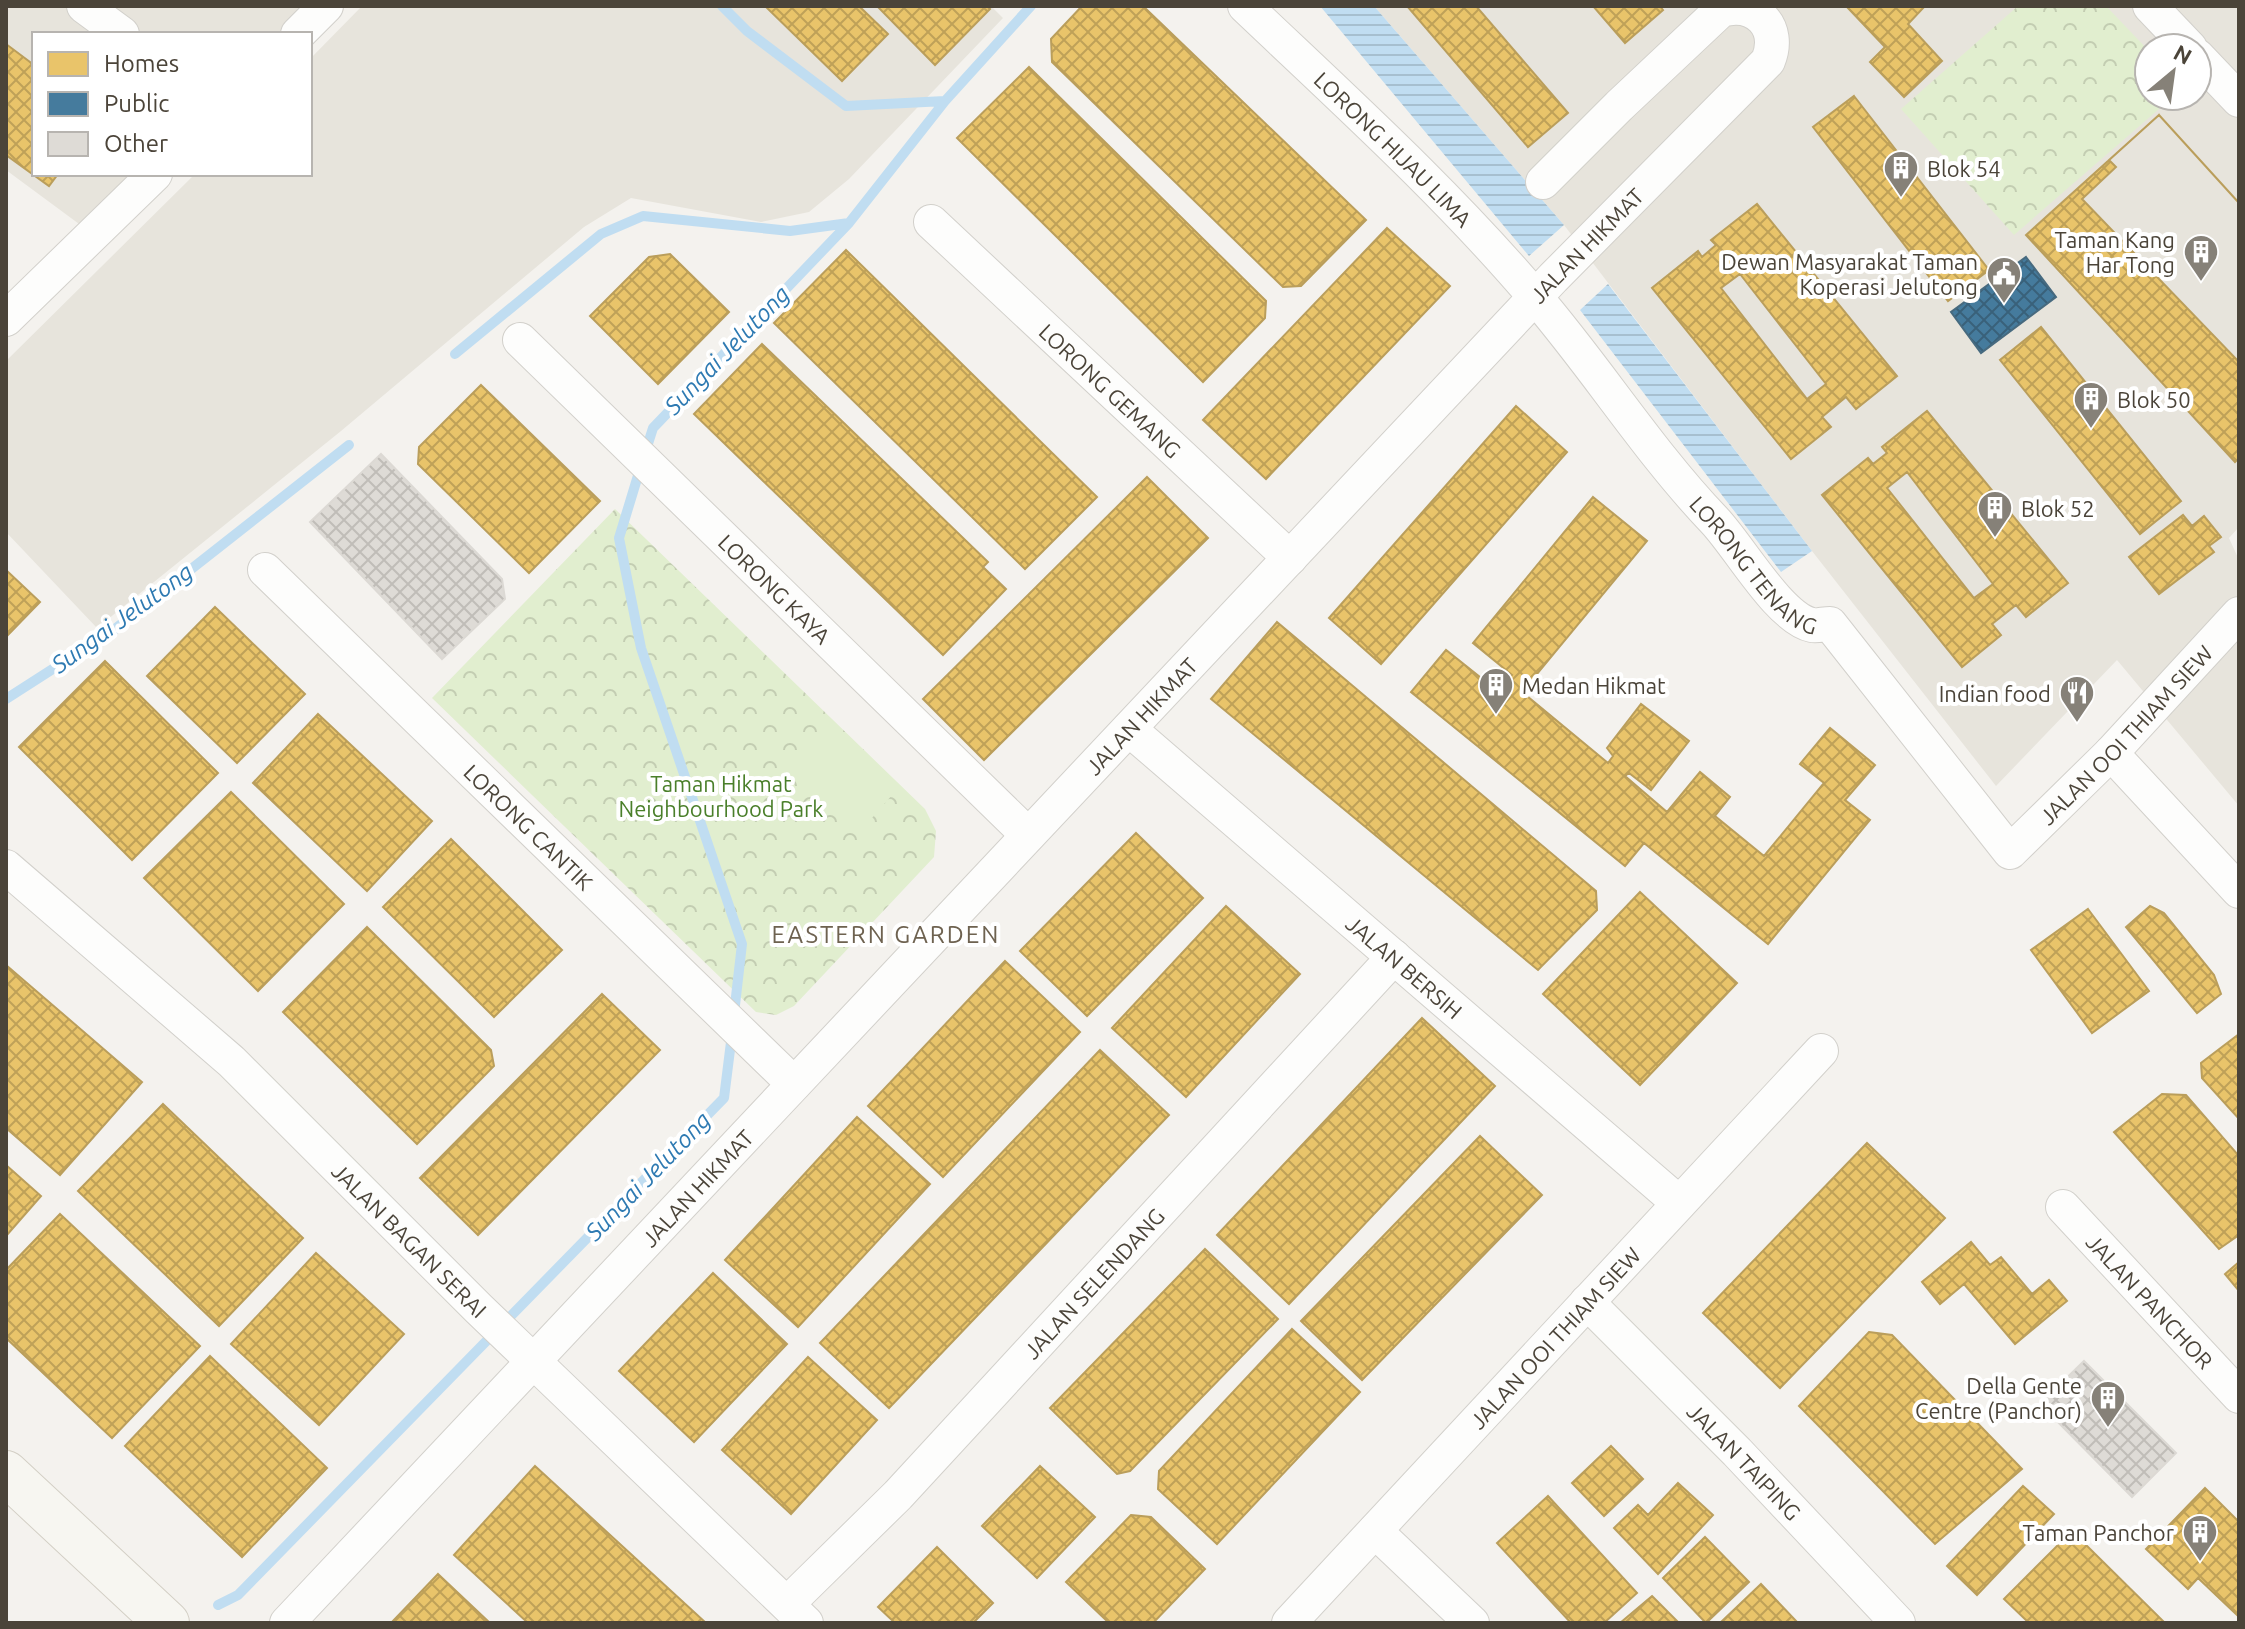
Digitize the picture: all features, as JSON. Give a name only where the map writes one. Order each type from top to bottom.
[{"type":"main road","points":[[6,1473],[167,1623]]},
{"type":"street","points":[[84,6],[119,32]]},
{"type":"street","points":[[300,32],[326,6]]},
{"type":"street","name":"LORONG HIJAU LIMA","points":[[1245,6],[1544,288]]},
{"type":"street","points":[[2150,6],[2175,32]]},
{"type":"street","name":"JALAN HIKMAT","points":[[287,1623],[528,1357],[794,1084],[1544,288],[1768,61],[1772,42],[1766,23],[1746,8],[1721,10],[1543,182]]},
{"type":"street","points":[[2213,73],[2239,100]]},
{"type":"street","points":[[6,319],[153,176]]},
{"type":"street","name":"LORONG GEMANG","points":[[931,222],[1290,558]]},
{"type":"street","name":"LORONG TENANG","points":[[1544,288],[1697,502],[1729,536],[1778,602],[1793,616],[1812,625],[1830,624],[2010,852]]},
{"type":"street","name":"LORONG KAYA","points":[[520,340],[1028,835]]},
{"type":"street","name":"LORONG CANTIK","points":[[265,570],[794,1084]]},
{"type":"street","name":"JALAN OOI THIAM SIEW","points":[[2010,852],[2111,753],[2239,614]]},
{"type":"street","name":"JALAN BERSIH","points":[[1129,729],[1679,1203]]},
{"type":"street","points":[[2111,753],[2239,891]]},
{"type":"street","name":"JALAN BAGAN SERAI","points":[[6,867],[231,1061],[528,1357],[796,1614]]},
{"type":"street","name":"JALAN SELENDANG","points":[[796,1614],[898,1495],[1394,957]]},
{"type":"street","name":"JALAN OOI THIAM SIEW","points":[[1289,1623],[1821,1051]]},
{"type":"street","name":"JALAN PANCHOR","points":[[2063,1207],[2239,1396]]},
{"type":"street","name":"JALAN TAIPING","points":[[1587,1302],[1737,1452],[1898,1623]]},
{"type":"street","points":[[1375,1531],[1472,1623]]},
{"type":"shaded area","points":[[6,6],[326,6],[300,32],[32,32],[32,176],[153,176],[94,235],[6,170]]},
{"type":"shaded area","points":[[362,6],[991,6],[1003,18],[849,179],[809,212],[761,222],[631,198],[584,227],[341,431],[97,628],[6,532],[6,361],[193,176],[312,176],[312,57]]},
{"type":"shaded area","points":[[1374,6],[2239,6],[2239,527],[2229,538],[2239,560],[2239,806],[2117,660],[1996,786],[1812,551],[1564,225]]},
{"type":"green space","points":[[2018,6],[2106,6],[2133,34],[2133,112],[2156,112],[2014,235],[1901,109]]},
{"type":"green space","name":"Taman Hikmat Neighbourhood Park","points":[[615,509],[925,809],[936,831],[934,857],[794,1006],[776,1015],[756,1012],[432,698]]},
{"type":"green space","points":[[821,728],[893,794],[865,826],[792,760]]},
{"type":"water","points":[[1320,6],[1374,6],[1564,225],[1529,256]]},
{"type":"water","points":[[1608,284],[1812,551],[1781,572],[1580,310]]},
{"type":"building: Homes","points":[[765,6],[859,6],[888,34],[842,81]]},
{"type":"building: Homes","points":[[877,6],[987,6],[990,9],[935,65]]},
{"type":"building: Homes","points":[[1082,6],[1143,6],[1366,220],[1301,286],[1283,287],[1052,62],[1051,39]]},
{"type":"building: Homes","points":[[1407,6],[1476,6],[1568,113],[1528,147]]},
{"type":"building: Homes","points":[[1593,6],[1660,6],[1663,10],[1625,43]]},
{"type":"building: Homes","points":[[1846,6],[1925,6],[1908,24],[1942,61],[1904,97],[1870,62],[1885,47]]},
{"type":"building: Homes","points":[[6,44],[32,64],[32,174],[6,155]]},
{"type":"building: Homes","points":[[1029,67],[1266,301],[1265,318],[1203,382],[957,138]]},
{"type":"building: Homes","name":"Blok 54","points":[[1854,96],[1989,270],[1948,301],[1813,127]]},
{"type":"building: Homes","name":"Taman Kang Har Tong","points":[[2159,115],[2239,203],[2239,362],[2082,199],[2116,167],[2109,160]]},
{"type":"building: Homes","points":[[2159,115],[2239,203],[2239,458],[2235,462],[2026,235]]},
{"type":"building: Homes","points":[[35,176],[56,176],[49,186]]},
{"type":"building: Homes","points":[[1757,204],[1897,376],[1856,409],[1846,397],[1822,417],[1831,427],[1791,459],[1652,288],[1698,251],[1702,257],[1716,245],[1711,240]],"holes":[[[1740,274],[1826,384],[1807,399],[1721,288]]]},
{"type":"building: Homes","points":[[1387,228],[1450,286],[1266,479],[1203,420]]},
{"type":"building: Homes","points":[[846,250],[1097,497],[1025,569],[774,323]]},
{"type":"building: Homes","points":[[670,254],[729,312],[658,384],[590,316],[649,257]]},
{"type":"building: Homes","name":"Blok 50","points":[[2041,327],[2181,501],[2140,534],[2000,360]]},
{"type":"building: Homes","points":[[762,344],[988,562],[983,567],[1006,589],[943,655],[694,414]]},
{"type":"building: Homes","points":[[481,385],[600,501],[529,573],[418,464],[419,447]]},
{"type":"building: Homes","points":[[1516,406],[1567,452],[1381,664],[1329,618]]},
{"type":"building: Homes","name":"Blok 52","points":[[1927,411],[2068,583],[2026,617],[2016,605],[1992,624],[2001,635],[1962,667],[1822,495],[1868,458],[1873,464],[1887,453],[1882,447]],"holes":[[[1907,472],[1993,584],[1974,598],[1887,488]]]},
{"type":"building: Homes","points":[[1147,477],[1208,538],[984,760],[923,699]]},
{"type":"building: Homes","name":"Medan Hikmat","points":[[1593,497],[1647,541],[1522,692],[1608,763],[1613,756],[1607,748],[1641,704],[1689,741],[1651,790],[1629,773],[1625,776],[1667,812],[1700,772],[1730,797],[1715,816],[1764,856],[1824,783],[1800,764],[1830,728],[1875,765],[1845,800],[1870,820],[1768,944],[1644,843],[1625,866],[1411,692],[1446,650],[1490,685],[1495,678],[1504,686],[1512,675],[1473,643]]},
{"type":"building: Homes","points":[[2183,515],[2192,526],[2204,516],[2221,537],[2209,546],[2214,552],[2159,594],[2129,557]]},
{"type":"building: Homes","points":[[6,570],[40,602],[6,637]]},
{"type":"building: Homes","points":[[215,607],[305,694],[237,763],[147,676]]},
{"type":"building: Homes","points":[[1277,622],[1596,891],[1597,910],[1538,970],[1211,699]]},
{"type":"building: Homes","points":[[105,661],[218,773],[132,860],[19,747]]},
{"type":"building: Homes","points":[[318,714],[432,821],[367,891],[253,783]]},
{"type":"building: Homes","points":[[231,792],[344,904],[258,991],[144,878]]},
{"type":"building: Homes","points":[[1136,833],[1203,898],[1087,1016],[1020,951]]},
{"type":"building: Homes","points":[[451,839],[562,950],[494,1017],[383,907]]},
{"type":"building: Homes","points":[[1640,892],[1737,983],[1640,1085],[1543,994]]},
{"type":"building: Homes","points":[[1226,906],[1300,974],[1186,1097],[1112,1028]]},
{"type":"building: Homes","points":[[2150,906],[2164,913],[2214,975],[2221,994],[2197,1013],[2126,927]]},
{"type":"building: Homes","points":[[2088,909],[2149,991],[2092,1033],[2031,950]]},
{"type":"building: Homes","points":[[367,927],[491,1050],[494,1066],[417,1144],[283,1012]]},
{"type":"building: Homes","points":[[1005,961],[1080,1032],[943,1177],[868,1106]]},
{"type":"building: Homes","points":[[6,965],[142,1082],[60,1175],[6,1128]]},
{"type":"building: Homes","points":[[602,994],[660,1050],[478,1235],[420,1178]]},
{"type":"building: Homes","points":[[1422,1018],[1495,1086],[1289,1304],[1217,1235]]},
{"type":"building: Homes","points":[[2239,1034],[2239,1119],[2202,1078],[2201,1063]]},
{"type":"building: Homes","points":[[1100,1050],[1169,1115],[889,1408],[820,1343]]},
{"type":"building: Homes","points":[[2162,1094],[2186,1095],[2239,1156],[2239,1235],[2219,1249],[2114,1132]]},
{"type":"building: Homes","points":[[163,1104],[303,1238],[219,1326],[78,1191]]},
{"type":"building: Homes","points":[[857,1117],[930,1184],[798,1327],[725,1260]]},
{"type":"building: Homes","points":[[1480,1136],[1542,1195],[1362,1380],[1301,1321]]},
{"type":"building: Homes","points":[[1867,1143],[1945,1218],[1780,1388],[1703,1313]]},
{"type":"building: Homes","points":[[6,1165],[41,1196],[6,1236]]},
{"type":"building: Homes","points":[[60,1214],[200,1346],[112,1438],[6,1338],[6,1270]]},
{"type":"building: Homes","points":[[1971,1242],[1990,1265],[2001,1257],[2032,1294],[2049,1280],[2067,1301],[2015,1344],[1964,1284],[1940,1304],[1922,1282]]},
{"type":"building: Homes","points":[[1205,1249],[1278,1319],[1130,1471],[1117,1474],[1050,1408]]},
{"type":"building: Homes","points":[[316,1253],[404,1334],[319,1425],[231,1344]]},
{"type":"building: Homes","points":[[2239,1262],[2239,1291],[2225,1274]]},
{"type":"building: Homes","points":[[713,1273],[787,1344],[694,1442],[619,1371]]},
{"type":"building: Homes","points":[[1292,1329],[1360,1392],[1217,1544],[1158,1489],[1159,1471]]},
{"type":"building: Homes","points":[[1869,1332],[1892,1335],[2022,1469],[1935,1544],[1799,1406]]},
{"type":"building: Homes","points":[[210,1356],[327,1468],[242,1557],[125,1446]]},
{"type":"building: Homes","points":[[808,1357],[877,1420],[791,1514],[722,1450]]},
{"type":"building: Homes","points":[[1611,1446],[1643,1479],[1604,1516],[1572,1483]]},
{"type":"building: Homes","points":[[535,1466],[706,1623],[528,1623],[454,1555]]},
{"type":"building: Homes","points":[[1040,1466],[1095,1517],[1037,1578],[982,1526]]},
{"type":"building: Homes","points":[[1678,1483],[1713,1515],[1658,1574],[1614,1528],[1638,1505],[1648,1515]]},
{"type":"building: Homes","points":[[2023,1486],[2054,1514],[1977,1595],[1947,1566]]},
{"type":"building: Homes","name":"Taman Panchor","points":[[2205,1488],[2239,1522],[2239,1617],[2198,1578],[2188,1589],[2146,1549]]},
{"type":"building: Homes","points":[[1548,1496],[1637,1593],[1604,1623],[1571,1623],[1497,1543]]},
{"type":"building: Homes","points":[[1131,1515],[1151,1517],[1205,1569],[1153,1623],[1109,1623],[1066,1582]]},
{"type":"building: Homes","points":[[1705,1537],[1749,1582],[1706,1623],[1663,1578]]},
{"type":"building: Homes","points":[[2064,1539],[2080,1539],[2165,1623],[2029,1623],[2004,1599]]},
{"type":"building: Homes","points":[[937,1547],[993,1603],[973,1623],[895,1623],[878,1607]]},
{"type":"building: Homes","points":[[438,1574],[490,1623],[391,1623]]},
{"type":"building: Homes","points":[[1761,1584],[1798,1623],[1720,1623]]},
{"type":"building: Homes","points":[[1652,1596],[1679,1623],[1620,1623]]},
{"type":"building: Public","name":"Dewan Masyarakat Taman Koperasi Jelutong","points":[[2026,257],[2056,297],[1981,353],[1951,312]]},
{"type":"building: Other","points":[[381,454],[502,579],[505,599],[442,659],[310,522]]},
{"type":"building: Other","name":"Della Gente Centre (Panchor)","points":[[2084,1361],[2176,1453],[2132,1497],[2040,1404]]},
{"type":"waterway","points":[[722,6],[747,31],[846,106],[945,101]]},
{"type":"waterway","name":"Sungai Jelutong","points":[[645,453],[653,428],[849,223],[945,101],[1031,6]]},
{"type":"waterway","name":"Sungai Jelutong","points":[[455,354],[601,234],[643,216],[790,231],[849,223]]},
{"type":"waterway","name":"Sungai Jelutong","points":[[6,699],[115,629],[349,445]]},
{"type":"waterway","name":"Sungai Jelutong","points":[[640,469],[619,538],[641,648],[742,944],[734,1014]]},
{"type":"waterway","name":"Sungai Jelutong","points":[[218,1605],[238,1595],[724,1098],[732,1034]]},
{"type":"place","name":"Blok 54","points":[[1901,199]]},
{"type":"place","name":"Taman Kang Har Tong","points":[[2201,283]]},
{"type":"place","name":"Dewan Masyarakat Taman Koperasi Jelutong","points":[[2004,305]]},
{"type":"place","name":"Blok 50","points":[[2091,430]]},
{"type":"place","name":"Blok 52","points":[[1995,539]]},
{"type":"place","name":"Medan Hikmat","points":[[1496,716]]},
{"type":"place","name":"Indian food","points":[[2077,724]]},
{"type":"place","name":"Della Gente Centre (Panchor)","points":[[2108,1429]]},
{"type":"place","name":"Taman Panchor","points":[[2200,1563]]},
{"type":"district","name":"EASTERN GARDEN","points":[[886,934]]}]
